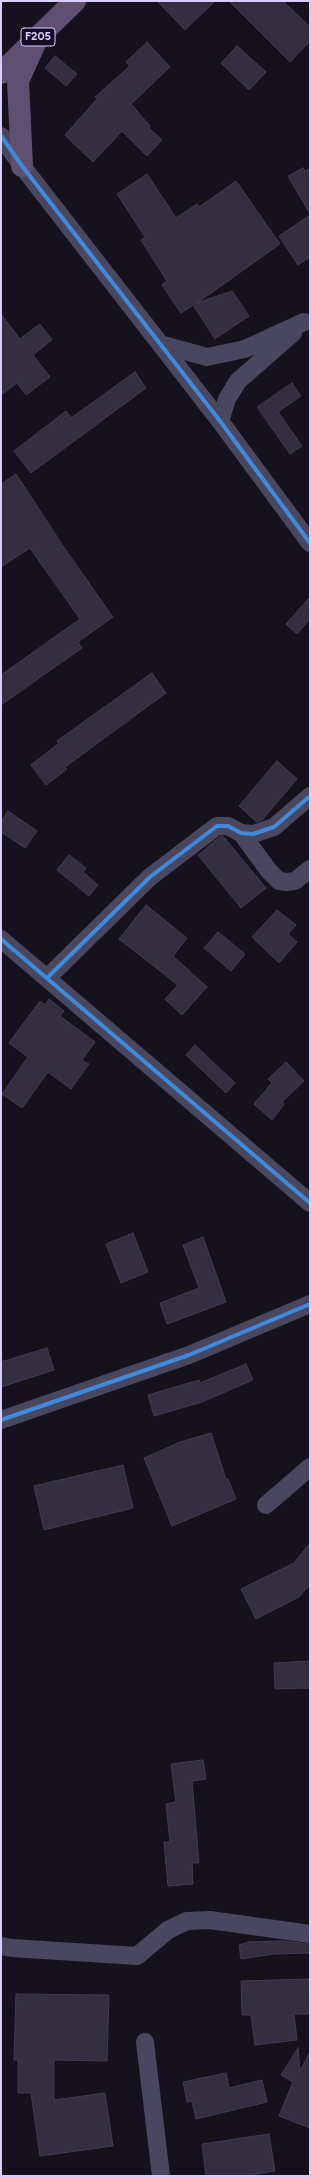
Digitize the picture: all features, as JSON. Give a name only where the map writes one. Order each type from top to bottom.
[{"type":"main road","name":"F205","points":[[1,73],[75,1]]},
{"type":"main road","points":[[22,166],[18,81],[37,39]]},
{"type":"street","points":[[1,136],[22,166],[220,421],[310,543]]},
{"type":"street","points":[[162,345],[207,357],[245,349],[307,320]]},
{"type":"street","points":[[220,421],[227,399],[238,381],[307,320]]},
{"type":"street","points":[[46,978],[150,877],[217,826],[228,826],[241,833],[253,834],[274,827],[310,796]]},
{"type":"street","points":[[241,833],[268,871],[279,881],[295,881],[310,868]]},
{"type":"street","points":[[1,939],[310,1203]]},
{"type":"street","points":[[1,1420],[189,1355],[310,1304]]},
{"type":"street","points":[[266,1505],[310,1467]]},
{"type":"street","points":[[1,1946],[137,1956],[168,1930],[188,1921],[210,1920],[310,1934]]},
{"type":"street","points":[[145,2042],[161,2176]]},
{"type":"building","points":[[157,1],[215,1],[185,30]]},
{"type":"building","points":[[229,1],[283,1],[310,27],[310,41],[290,62]]},
{"type":"building","points":[[147,42],[170,67],[131,104],[150,126],[149,128],[162,140],[147,156],[122,131],[93,162],[65,135],[97,99],[95,97],[130,66],[126,62]]},
{"type":"building","points":[[237,46],[266,72],[249,90],[221,63]]},
{"type":"building","points":[[55,56],[77,74],[66,86],[45,68]]},
{"type":"building","points":[[303,168],[305,171],[310,168],[310,214],[288,176]]},
{"type":"building","points":[[147,174],[176,218],[197,204],[199,207],[236,181],[280,244],[197,303],[232,291],[249,316],[215,339],[193,305],[181,313],[162,285],[167,281],[141,240],[145,237],[117,194]]},
{"type":"building","points":[[310,215],[310,257],[298,265],[279,236]]},
{"type":"building","points":[[1,314],[20,339],[40,324],[52,340],[33,355],[50,377],[26,395],[17,383],[1,395]]},
{"type":"building","points":[[135,372],[146,388],[31,473],[14,451],[66,411],[71,418]]},
{"type":"building","points":[[292,383],[301,396],[278,412],[302,446],[290,454],[257,407]]},
{"type":"building","points":[[16,474],[65,549],[113,617],[78,642],[82,648],[1,705],[1,675],[80,619],[30,548],[1,567],[1,484]]},
{"type":"building","points":[[310,597],[310,619],[297,634],[286,624]]},
{"type":"building","points":[[152,673],[166,693],[65,767],[67,769],[46,785],[31,765],[59,743],[57,741]]},
{"type":"building","points":[[277,761],[297,779],[262,820],[257,822],[239,806]]},
{"type":"building","points":[[8,811],[37,831],[25,848],[1,832],[1,822]]},
{"type":"building","points":[[221,836],[223,836],[266,888],[241,908],[198,855]]},
{"type":"building","points":[[69,855],[86,868],[83,872],[98,885],[89,896],[57,870]]},
{"type":"building","points":[[146,905],[187,938],[173,956],[207,987],[182,1015],[165,999],[178,985],[119,939]]},
{"type":"building","points":[[277,910],[296,925],[288,934],[297,942],[279,963],[252,937]]},
{"type":"building","points":[[218,932],[245,954],[231,971],[204,948]]},
{"type":"building","points":[[49,999],[64,1011],[60,1016],[95,1042],[82,1060],[89,1064],[71,1089],[48,1072],[22,1108],[2,1094],[28,1057],[9,1043],[40,1001],[45,1005]]},
{"type":"building","points":[[195,1045],[235,1083],[226,1093],[186,1055]]},
{"type":"building","points":[[286,1062],[304,1081],[282,1102],[284,1104],[272,1120],[254,1104],[272,1083],[268,1079]]},
{"type":"building","points":[[133,1233],[148,1272],[121,1283],[106,1244]]},
{"type":"building","points":[[203,1237],[226,1302],[167,1324],[160,1303],[199,1288],[183,1245]]},
{"type":"building","points":[[47,1348],[54,1370],[1,1387],[1,1362]]},
{"type":"building","points":[[246,1364],[253,1380],[202,1402],[154,1416],[148,1395],[199,1380],[200,1383]]},
{"type":"building","points":[[211,1433],[226,1479],[228,1479],[236,1499],[172,1526],[144,1458],[180,1442]]},
{"type":"building","points":[[123,1465],[133,1508],[44,1530],[34,1486]]},
{"type":"building","points":[[310,1543],[310,1584],[299,1597],[256,1619],[241,1589],[294,1563]]},
{"type":"building","points":[[310,1661],[310,1688],[275,1689],[274,1663]]},
{"type":"building","points":[[203,1760],[206,1779],[192,1781],[199,1863],[192,1863],[193,1884],[168,1886],[164,1842],[170,1842],[166,1804],[176,1802],[171,1764]]},
{"type":"building","points":[[282,1941],[310,1944],[310,1953],[274,1954],[241,1959],[239,1945],[248,1942]]},
{"type":"building","points":[[309,1979],[310,2014],[294,2014],[297,2040],[255,2045],[251,2015],[242,2015],[241,1981]]},
{"type":"building","points":[[16,1994],[109,1995],[107,2061],[54,2060],[54,2100],[105,2093],[113,2146],[40,2156],[31,2093],[18,2093],[18,2060],[14,2060]]},
{"type":"building","points":[[298,2048],[300,2071],[310,2052],[310,2128],[279,2116],[293,2082],[281,2075]]},
{"type":"building","points":[[226,2073],[229,2088],[262,2080],[267,2102],[196,2119],[192,2101],[187,2102],[183,2082]]},
{"type":"building","points":[[269,2134],[275,2171],[244,2176],[206,2176],[202,2144]]},
{"type":"cycle path","points":[[1,136],[22,166],[220,421],[310,543]]},
{"type":"cycle path","points":[[47,978],[150,877],[217,826],[228,826],[241,833],[253,834],[274,827],[310,796]]},
{"type":"cycle path","points":[[1,939],[310,1203]]},
{"type":"cycle path","points":[[1,1420],[189,1355],[310,1304]]}]
